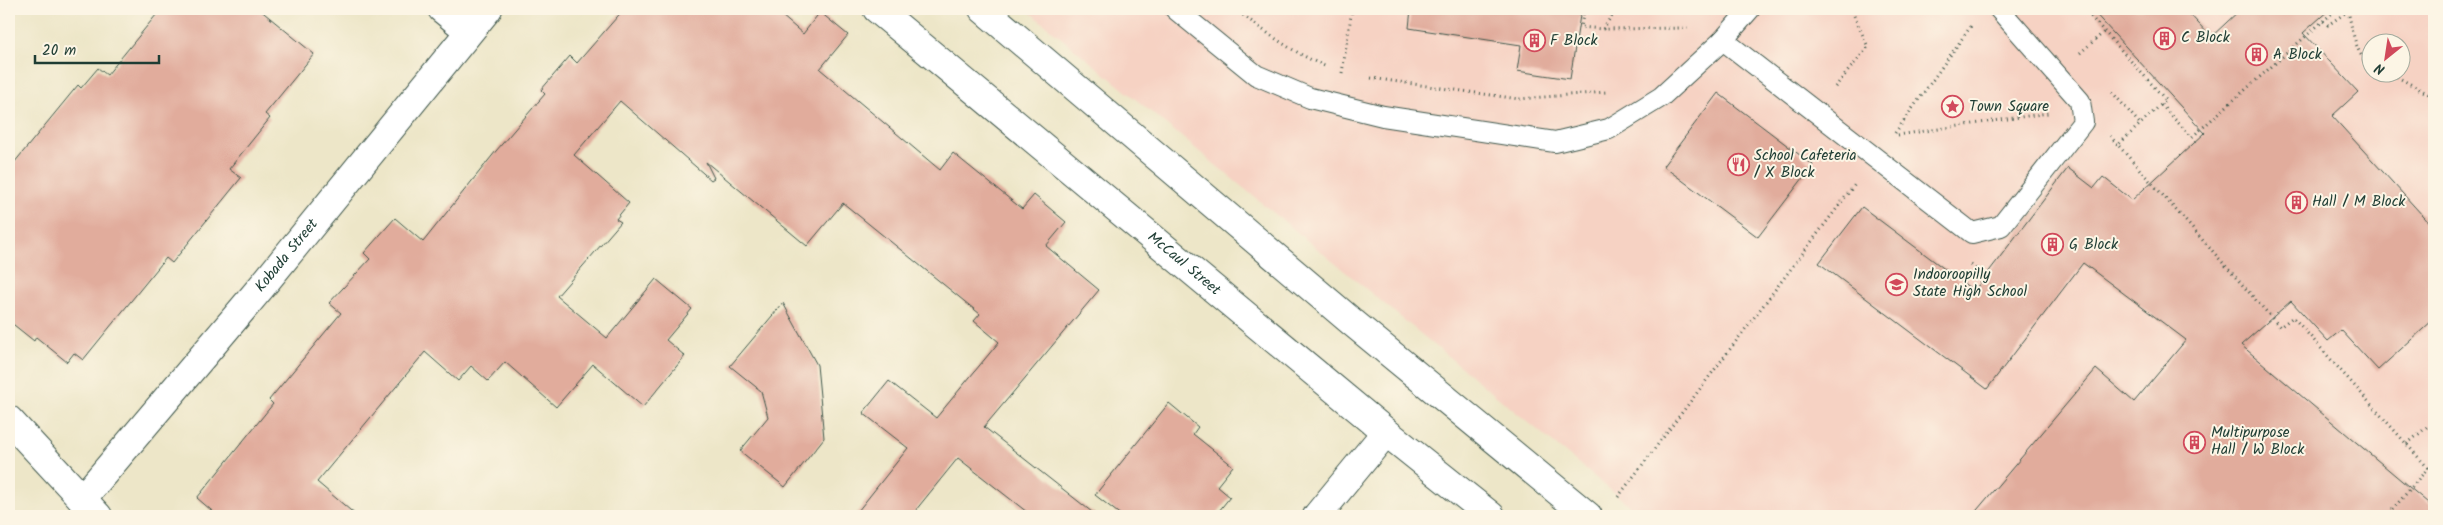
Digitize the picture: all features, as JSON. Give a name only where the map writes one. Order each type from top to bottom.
[{"type":"street","points":[[442,9],[469,31]]},
{"type":"street","name":"Kobada Street","points":[[90,508],[263,285],[488,9]]},
{"type":"street","name":"McCaul Street","points":[[877,9],[1386,432],[1491,516]]},
{"type":"street","points":[[983,9],[1352,322],[1588,516]]},
{"type":"street","points":[[9,420],[90,508]]},
{"type":"street","points":[[1316,516],[1386,432]]},
{"type":"lane","points":[[1176,9],[1256,75],[1310,98],[1382,116],[1555,142],[1609,129],[1661,97],[1723,40],[1750,9]]},
{"type":"lane","points":[[1723,40],[1876,157],[1945,214],[1972,233],[2001,226],[2082,122],[2080,101],[1999,9]]},
{"type":"path","points":[[1235,9],[1272,37],[1306,58],[1342,73],[1352,75]]},
{"type":"path","points":[[1342,73],[1352,9]]},
{"type":"path","points":[[1584,9],[1581,27],[1602,29],[1694,28],[1687,34]]},
{"type":"path","points":[[1602,29],[1616,9]]},
{"type":"path","points":[[1842,93],[1835,87],[1868,47],[1851,9]]},
{"type":"path","points":[[2084,9],[2166,100],[2118,144]]},
{"type":"path","points":[[2161,105],[2192,138],[2337,9]]},
{"type":"path","points":[[2324,21],[2328,25],[2348,10],[2356,43],[2360,50]]},
{"type":"path","points":[[1976,20],[1892,136],[2052,112]]},
{"type":"path","points":[[2078,55],[2104,32]]},
{"type":"path","points":[[1361,76],[1519,99],[1610,92]]},
{"type":"path","points":[[2406,82],[2434,97]]},
{"type":"path","points":[[2113,138],[2280,328],[2293,317],[2428,468],[2387,516]]},
{"type":"path","points":[[1615,501],[1855,185]]},
{"type":"path","points":[[1964,259],[1978,271]]},
{"type":"path","points":[[2406,444],[2428,426],[2434,432]]},
{"type":"shaded area","name":"Indooroopilly State High School","points":[[1026,9],[2434,9],[2434,516],[1642,516]]},
{"type":"building","points":[[161,9],[259,9],[314,54],[265,114],[270,118],[229,169],[241,178],[172,263],[166,258],[83,360],[74,353],[67,362],[36,337],[34,341],[9,321],[9,169],[78,85],[81,88],[98,68],[107,75]]},
{"type":"building","points":[[624,9],[774,9],[803,34],[820,12],[848,35],[820,69],[940,170],[953,153],[1022,209],[1034,195],[1066,222],[1046,246],[1099,290],[984,427],[1097,516],[1032,516],[958,458],[911,516],[854,516],[908,448],[863,413],[889,381],[936,418],[999,342],[974,321],[980,314],[843,203],[807,246],[706,162],[714,178],[711,180],[620,101],[574,155],[629,203],[616,219],[621,222],[557,296],[607,338],[656,279],[692,309],[666,340],[685,356],[643,407],[593,364],[556,407],[505,362],[488,381],[471,366],[458,381],[425,352],[317,482],[357,516],[218,516],[197,498],[273,404],[269,400],[341,313],[329,303],[370,259],[364,253],[395,218],[423,242],[496,151],[545,94],[541,90],[570,56],[577,63]]},
{"type":"building","name":"F Block","points":[[1411,9],[1581,9],[1570,79],[1517,71],[1521,45],[1409,28]]},
{"type":"building","points":[[2091,9],[2185,9],[2211,37],[2241,9],[2330,9],[2303,33],[2358,92],[2332,116],[2434,228],[2434,319],[2378,370],[2341,330],[2328,341],[2291,301],[2241,345],[2434,508],[2434,516],[1972,516],[2096,369],[2134,402],[2186,340],[2083,263],[1987,389],[1819,263],[1862,207],[1974,291],[2068,168],[2094,188],[2103,177],[2132,200],[2205,133]]},
{"type":"building","name":"School Cafeteria / X Block","points":[[1718,93],[1813,165],[1758,237],[1663,166]]},
{"type":"building","points":[[783,303],[817,365],[824,438],[785,487],[740,451],[768,417],[761,391],[730,366]]},
{"type":"building","points":[[1169,403],[1198,427],[1193,434],[1233,466],[1217,486],[1230,497],[1215,516],[1122,516],[1095,495]]},
{"type":"place","name":"C Block","points":[[2165,38]]},
{"type":"place","name":"F Block","points":[[1534,41]]},
{"type":"place","name":"A Block","points":[[2257,55]]},
{"type":"place","name":"Town Square","points":[[1953,107]]},
{"type":"place","name":"School Cafeteria / X Block","points":[[1738,165]]},
{"type":"place","name":"Hall / M Block","points":[[2296,202]]},
{"type":"place","name":"G Block","points":[[2053,245]]},
{"type":"place","name":"Indooroopilly State High School","points":[[1897,284]]},
{"type":"place","name":"Multipurpose Hall / W Block","points":[[2195,442]]}]
